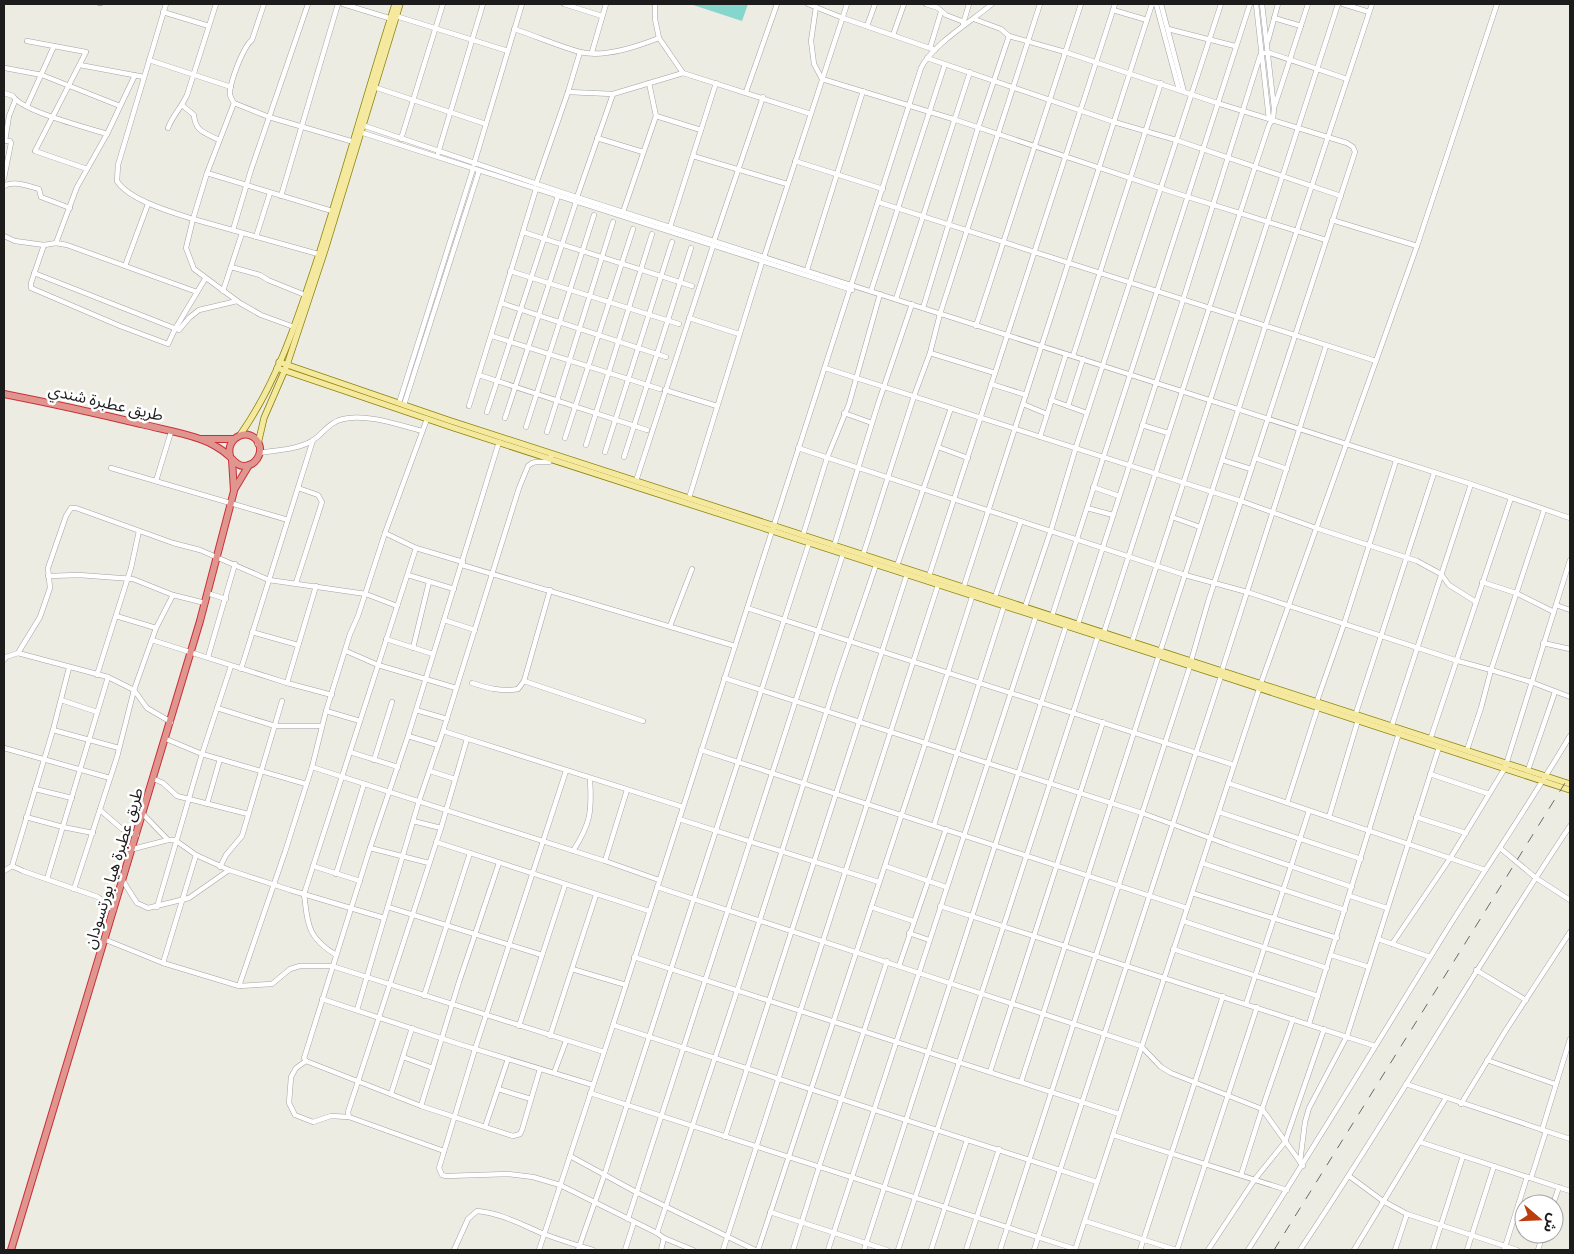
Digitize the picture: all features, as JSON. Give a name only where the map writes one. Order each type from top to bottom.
[{"type":"highway","name":"طريق عطبرة شندي","points":[[4,394],[103,414],[201,439]]},
{"type":"highway","points":[[240,435],[251,436],[258,444],[260,453],[256,460],[249,465],[234,491],[229,447],[234,439],[240,435]]},
{"type":"highway","points":[[201,439],[234,439]]},
{"type":"highway","points":[[201,439],[239,465],[249,465]]},
{"type":"highway","name":"طريق عطبرة هيا بورتسودان","points":[[11,1250],[171,722],[208,593],[234,491]]},
{"type":"main road","points":[[240,435],[259,407],[294,327],[354,142],[374,87],[394,18],[395,4]]},
{"type":"main road","points":[[258,444],[264,418],[286,368],[325,250],[360,128],[400,4]]},
{"type":"main road","points":[[289,357],[300,372],[427,419],[499,442],[636,481],[773,528],[809,543],[938,585],[973,593],[1004,606],[1066,626],[1160,653]]},
{"type":"main road","points":[[280,362],[286,368]]},
{"type":"main road","points":[[277,368],[286,368],[300,372],[402,404],[551,456],[929,576],[963,590]]},
{"type":"main road","points":[[282,378],[300,372]]},
{"type":"main road","points":[[973,593],[995,597],[1104,632],[1160,653],[1260,686],[1318,704],[1356,713],[1545,778],[1570,784]]},
{"type":"main road","points":[[1318,704],[1358,720],[1439,747],[1528,770],[1570,790]]},
{"type":"street","points":[[166,4],[148,60],[118,165],[116,179],[121,186],[148,204],[193,219],[318,254]]},
{"type":"street","points":[[168,128],[174,114],[182,105],[194,75],[216,4]]},
{"type":"street","points":[[264,4],[252,40],[247,44],[242,53],[231,87],[230,96],[234,103],[269,118],[354,142]]},
{"type":"street","points":[[233,230],[246,185],[308,4]]},
{"type":"street","points":[[281,196],[338,4]]},
{"type":"street","points":[[343,4],[435,27],[508,51]]},
{"type":"street","points":[[401,139],[442,4]]},
{"type":"street","points":[[437,154],[483,4]]},
{"type":"street","points":[[402,404],[522,4]]},
{"type":"street","points":[[564,4],[602,16]]},
{"type":"street","points":[[592,52],[606,4]]},
{"type":"street","points":[[655,4],[655,19],[659,38],[683,73]]},
{"type":"street","points":[[746,92],[777,4]]},
{"type":"street","points":[[808,4],[932,49]]},
{"type":"street","points":[[689,498],[763,259],[847,4]]},
{"type":"street","points":[[868,26],[875,4]]},
{"type":"street","points":[[894,35],[904,4]]},
{"type":"street","points":[[926,4],[940,8],[964,22]]},
{"type":"street","points":[[962,28],[969,4]]},
{"type":"street","points":[[932,49],[992,4]]},
{"type":"street","points":[[863,555],[887,477],[930,353],[940,314],[1040,4]]},
{"type":"street","points":[[976,326],[1081,4]]},
{"type":"street","points":[[929,576],[1115,4]]},
{"type":"street","points":[[963,590],[1152,4]]},
{"type":"street","points":[[1156,4],[1179,90]]},
{"type":"street","points":[[1161,4],[1184,92]]},
{"type":"street","points":[[1025,607],[1052,530],[1076,448],[1221,4]]},
{"type":"street","points":[[1052,616],[1250,4]]},
{"type":"street","points":[[1256,4],[1274,108]]},
{"type":"street","points":[[1262,4],[1267,44]]},
{"type":"street","points":[[1271,119],[1265,53],[1278,4]]},
{"type":"street","points":[[1104,632],[1308,4]]},
{"type":"street","points":[[1132,642],[1338,4]]},
{"type":"street","points":[[1343,4],[1369,12]]},
{"type":"street","points":[[1021,1082],[1265,327],[1372,4]]},
{"type":"street","points":[[590,1094],[1075,1250],[1260,686],[1417,246],[1497,4]]},
{"type":"street","points":[[816,7],[812,47],[814,64],[822,79],[928,111],[1296,232],[1326,240]]},
{"type":"street","points":[[538,1250],[626,985],[909,106],[922,68],[932,49],[940,8]]},
{"type":"street","points":[[1113,10],[1147,20]]},
{"type":"street","points":[[163,12],[209,26]]},
{"type":"street","points":[[1274,18],[1301,26]]},
{"type":"street","points":[[974,19],[1001,29],[1009,36],[1065,52],[1217,103],[1347,143],[1353,147],[1355,152],[1000,1250]]},
{"type":"street","points":[[514,29],[580,52],[610,52],[635,47],[659,38]]},
{"type":"street","points":[[1168,29],[1236,46]]},
{"type":"street","points":[[923,308],[978,128],[1009,36]]},
{"type":"street","points":[[27,41],[85,51],[80,65],[36,152],[87,169]]},
{"type":"street","points":[[27,106],[54,46]]},
{"type":"street","points":[[469,406],[492,336],[536,186],[580,52]]},
{"type":"street","points":[[1265,53],[1347,79]]},
{"type":"street","points":[[1078,624],[1244,111],[1259,59],[1265,53]]},
{"type":"street","points":[[927,58],[1114,122],[1176,140],[1341,196]]},
{"type":"street","points":[[148,60],[231,87]]},
{"type":"street","points":[[871,291],[899,209],[928,111],[945,64]]},
{"type":"street","points":[[80,65],[144,78]]},
{"type":"street","points":[[6,68],[42,75],[120,106]]},
{"type":"street","points":[[896,299],[953,119],[970,72]]},
{"type":"street","points":[[568,92],[613,94],[683,73],[763,97],[811,114]]},
{"type":"street","points":[[56,243],[77,187],[107,134],[135,76]]},
{"type":"street","points":[[623,212],[656,116],[649,83]]},
{"type":"street","points":[[670,227],[716,83]]},
{"type":"street","points":[[1073,356],[1161,83]]},
{"type":"street","points":[[374,87],[486,124]]},
{"type":"street","points":[[807,270],[863,91]]},
{"type":"street","points":[[4,93],[13,96],[15,101],[37,112],[107,134]]},
{"type":"street","points":[[505,418],[613,94]]},
{"type":"street","points":[[636,481],[662,390],[689,318],[763,97]]},
{"type":"street","points":[[4,178],[6,157],[11,141],[4,141],[6,116],[15,101]]},
{"type":"street","points":[[234,103],[207,173],[186,248],[194,269],[205,278],[237,301],[261,315],[294,327]]},
{"type":"street","points":[[182,105],[194,115],[195,124],[199,129],[219,140]]},
{"type":"street","points":[[656,116],[701,130]]},
{"type":"street","points":[[360,128],[401,139],[437,154]]},
{"type":"street","points":[[360,128],[763,259],[850,290],[861,288]]},
{"type":"street","points":[[597,138],[643,152]]},
{"type":"street","points":[[694,156],[787,184]]},
{"type":"street","points":[[795,161],[883,189]]},
{"type":"street","points":[[473,166],[479,171],[536,186],[558,196],[577,199],[623,212],[645,222],[670,227],[714,243]]},
{"type":"street","points":[[402,404],[479,171]]},
{"type":"street","points":[[207,173],[332,212]]},
{"type":"street","points":[[4,186],[12,184],[27,185],[39,189],[41,197],[70,208]]},
{"type":"street","points":[[256,237],[270,193]]},
{"type":"street","points":[[487,412],[558,196]]},
{"type":"street","points":[[878,202],[1376,361]]},
{"type":"street","points":[[125,266],[148,204]]},
{"type":"street","points":[[526,427],[594,215]]},
{"type":"street","points":[[1332,220],[1417,246]]},
{"type":"street","points":[[547,432],[613,222]]},
{"type":"street","points":[[565,438],[633,229]]},
{"type":"street","points":[[523,232],[692,286]]},
{"type":"street","points":[[223,291],[242,233]]},
{"type":"street","points":[[586,445],[652,234]]},
{"type":"street","points":[[4,236],[15,241],[44,245],[56,243],[67,245],[197,292]]},
{"type":"street","points":[[450,242],[456,244]]},
{"type":"street","points":[[605,452],[672,242]]},
{"type":"street","points":[[44,245],[30,285],[31,288],[168,344],[205,278]]},
{"type":"street","points":[[624,457],[691,248]]},
{"type":"street","points":[[763,259],[807,270],[1570,518]]},
{"type":"street","points":[[231,266],[260,274],[268,280],[305,295]]},
{"type":"street","points":[[510,271],[678,324]]},
{"type":"street","points":[[34,273],[179,330],[199,310],[237,301]]},
{"type":"street","points":[[803,535],[827,458],[848,404],[880,294]]},
{"type":"street","points":[[501,303],[666,357]]},
{"type":"street","points":[[834,546],[857,469],[912,304]]},
{"type":"street","points":[[689,318],[740,334]]},
{"type":"street","points":[[492,336],[717,406]]},
{"type":"street","points":[[1034,1250],[1222,673],[1326,346]]},
{"type":"street","points":[[930,353],[994,373]]},
{"type":"street","points":[[1040,437],[1066,354]]},
{"type":"street","points":[[1068,406],[1083,360]]},
{"type":"street","points":[[825,368],[1273,511],[1316,528],[1424,564],[1441,574],[1456,591],[1476,602]]},
{"type":"street","points":[[479,375],[647,430]]},
{"type":"street","points":[[991,384],[1026,395]]},
{"type":"street","points":[[1051,400],[1088,413]]},
{"type":"street","points":[[1023,404],[1046,414]]},
{"type":"street","points":[[898,566],[951,408]]},
{"type":"street","points":[[844,413],[872,423]]},
{"type":"street","points":[[260,453],[296,448],[313,440],[335,421],[350,418],[389,422],[422,432]]},
{"type":"street","points":[[238,986],[312,767],[326,711],[350,634],[366,594],[385,533],[427,419]]},
{"type":"street","points":[[1142,425],[1168,433]]},
{"type":"street","points":[[156,481],[171,432]]},
{"type":"street","points":[[241,669],[313,440]]},
{"type":"street","points":[[306,1062],[304,1058],[332,966],[408,736],[499,442]]},
{"type":"street","points":[[938,447],[968,458]]},
{"type":"street","points":[[798,448],[857,469],[887,477],[1021,522],[1052,530],[1214,584],[1247,592],[1417,648],[1530,682],[1570,697]]},
{"type":"street","points":[[357,1010],[419,801],[443,732],[519,488],[528,466],[536,462],[547,463],[551,456]]},
{"type":"street","points":[[1255,458],[1287,469]]},
{"type":"street","points":[[1222,460],[1251,469]]},
{"type":"street","points":[[1287,803],[1396,461]]},
{"type":"street","points":[[111,468],[288,520]]},
{"type":"street","points":[[1356,713],[1434,473]]},
{"type":"street","points":[[1392,725],[1470,484]]},
{"type":"street","points":[[1093,487],[1119,496]]},
{"type":"street","points":[[296,584],[322,502],[318,495],[298,488]]},
{"type":"street","points":[[1431,738],[1511,498]]},
{"type":"street","points":[[18,653],[40,616],[50,588],[48,568],[66,516],[71,508],[76,508],[139,531],[200,550],[236,564],[269,580],[366,594],[398,606]]},
{"type":"street","points":[[1087,508],[1113,515]]},
{"type":"street","points":[[1467,750],[1491,670],[1544,510]]},
{"type":"street","points":[[1172,517],[1200,527]]},
{"type":"street","points":[[995,597],[1021,522]]},
{"type":"street","points":[[96,675],[116,616],[139,531]]},
{"type":"street","points":[[385,533],[416,548],[462,564],[735,646]]},
{"type":"street","points":[[579,1248],[596,1202],[809,543]]},
{"type":"street","points":[[336,955],[323,947],[314,938],[309,926],[304,894],[416,548]]},
{"type":"street","points":[[628,1219],[843,554]]},
{"type":"street","points":[[1392,944],[1451,858],[1506,765],[1530,682],[1570,560]]},
{"type":"street","points":[[208,657],[236,564]]},
{"type":"street","points":[[658,1233],[876,564]]},
{"type":"street","points":[[670,626],[692,570]]},
{"type":"street","points":[[48,576],[59,574],[133,579],[173,595],[205,603]]},
{"type":"street","points":[[725,1137],[907,574]]},
{"type":"street","points":[[408,575],[454,589]]},
{"type":"street","points":[[413,648],[429,582]]},
{"type":"street","points":[[1482,582],[1516,593],[1554,612]]},
{"type":"street","points":[[723,1250],[938,585]]},
{"type":"street","points":[[287,683],[316,586]]},
{"type":"street","points":[[472,683],[508,691],[518,689],[524,681],[550,590]]},
{"type":"street","points":[[208,593],[226,599]]},
{"type":"street","points":[[570,1156],[604,1176],[727,1238],[756,1250],[885,866],[973,593]]},
{"type":"street","points":[[74,889],[110,778],[134,690],[156,628],[173,595]]},
{"type":"street","points":[[1556,605],[1570,610]]},
{"type":"street","points":[[934,825],[1004,606]]},
{"type":"street","points":[[747,608],[1234,765]]},
{"type":"street","points":[[116,616],[156,628]]},
{"type":"street","points":[[828,1250],[1036,616]]},
{"type":"street","points":[[444,620],[475,630]]},
{"type":"street","points":[[864,1250],[1066,626]]},
{"type":"street","points":[[252,632],[298,645]]},
{"type":"street","points":[[898,1250],[1098,636]]},
{"type":"street","points":[[386,639],[433,654]]},
{"type":"street","points":[[152,640],[231,666],[332,695]]},
{"type":"street","points":[[1543,643],[1570,649]]},
{"type":"street","points":[[346,651],[378,665],[456,688]]},
{"type":"street","points":[[4,660],[6,657],[18,653],[108,677],[134,690],[147,708],[171,722]]},
{"type":"street","points":[[157,907],[175,840],[231,666]]},
{"type":"street","points":[[4,871],[12,866],[53,730],[69,668]]},
{"type":"street","points":[[47,879],[108,677]]},
{"type":"street","points":[[724,678],[1142,813],[1352,887]]},
{"type":"street","points":[[524,681],[643,721]]},
{"type":"street","points":[[1528,770],[1555,692]]},
{"type":"street","points":[[61,700],[97,712]]},
{"type":"street","points":[[220,867],[226,855],[240,839],[282,701]]},
{"type":"street","points":[[374,760],[392,702]]},
{"type":"street","points":[[217,708],[275,726],[322,726]]},
{"type":"street","points":[[416,710],[447,719]]},
{"type":"street","points":[[326,711],[360,721]]},
{"type":"street","points":[[1329,817],[1358,720]]},
{"type":"street","points":[[990,1072],[1103,722]]},
{"type":"street","points":[[53,730],[119,748]]},
{"type":"street","points":[[443,732],[683,807]]},
{"type":"street","points":[[1309,1024],[1400,733]]},
{"type":"street","points":[[408,736],[438,746]]},
{"type":"street","points":[[1248,1250],[1570,736]]},
{"type":"street","points":[[166,739],[202,754],[306,784]]},
{"type":"street","points":[[349,1117],[348,1112],[441,828],[467,739]]},
{"type":"street","points":[[1302,1164],[1305,1122],[1309,1108],[1347,1036],[1439,747]]},
{"type":"street","points":[[4,748],[110,778]]},
{"type":"street","points":[[701,750],[869,803],[1187,908]]},
{"type":"street","points":[[350,752],[398,767]]},
{"type":"street","points":[[206,804],[220,759]]},
{"type":"street","points":[[312,767],[659,880]]},
{"type":"street","points":[[430,771],[455,779]]},
{"type":"street","points":[[566,771],[453,1117],[439,1168],[442,1174],[508,1174],[533,1177],[560,1184],[658,1233],[664,1238],[693,1250]]},
{"type":"street","points":[[1430,774],[1489,794]]},
{"type":"street","points":[[154,779],[163,783],[177,796],[248,814]]},
{"type":"street","points":[[573,851],[588,822],[592,808],[590,779]]},
{"type":"street","points":[[1228,783],[1485,870]]},
{"type":"street","points":[[336,874],[364,784]]},
{"type":"street","points":[[35,789],[72,798]]},
{"type":"street","points":[[605,861],[627,790]]},
{"type":"street","points":[[100,810],[122,829],[137,836]]},
{"type":"street","points":[[1246,1004],[1309,811]]},
{"type":"street","points":[[1219,812],[1361,859]]},
{"type":"street","points":[[143,814],[168,840]]},
{"type":"street","points":[[26,817],[93,833]]},
{"type":"street","points":[[1416,817],[1466,833]]},
{"type":"street","points":[[679,819],[879,882]]},
{"type":"street","points":[[414,821],[441,828]]},
{"type":"street","points":[[1300,1250],[1349,1176],[1476,970],[1570,826]]},
{"type":"street","points":[[899,966],[946,829]]},
{"type":"street","points":[[133,849],[175,840],[196,855],[220,867],[384,918]]},
{"type":"street","points":[[436,842],[649,912]]},
{"type":"street","points":[[370,848],[429,863]]},
{"type":"street","points":[[1500,848],[1536,878],[1570,900]]},
{"type":"street","points":[[424,996],[470,853]]},
{"type":"street","points":[[163,963],[196,855]]},
{"type":"street","points":[[421,1106],[499,863]]},
{"type":"street","points":[[1202,863],[1345,910]]},
{"type":"street","points":[[12,866],[23,872],[98,897],[104,901],[108,908],[114,910]]},
{"type":"street","points":[[313,866],[360,881]]},
{"type":"street","points":[[885,866],[946,887]]},
{"type":"street","points":[[123,881],[140,906],[148,908],[182,900],[198,893],[229,870]]},
{"type":"street","points":[[519,1026],[565,885]]},
{"type":"street","points":[[657,887],[1142,1046],[1171,1074],[1262,1109],[1302,1164]]},
{"type":"street","points":[[1192,892],[1337,938]]},
{"type":"street","points":[[550,1036],[596,895]]},
{"type":"street","points":[[1350,896],[1387,908]]},
{"type":"street","points":[[388,906],[447,926],[542,954]]},
{"type":"street","points":[[940,906],[1375,1046]]},
{"type":"street","points":[[871,907],[913,921]]},
{"type":"street","points":[[1183,921],[1327,968]]},
{"type":"street","points":[[1461,1104],[1487,1060],[1570,932]]},
{"type":"street","points":[[909,933],[929,940]]},
{"type":"street","points":[[1378,939],[1430,957]]},
{"type":"street","points":[[106,940],[163,963],[238,986],[272,984],[290,969],[300,966],[332,966],[604,1052]]},
{"type":"street","points":[[1174,949],[1318,996]]},
{"type":"street","points":[[1331,955],[1370,967]]},
{"type":"street","points":[[634,957],[1119,1114]]},
{"type":"street","points":[[792,1250],[818,1166],[887,961]]},
{"type":"street","points":[[572,969],[626,985]]},
{"type":"street","points":[[1476,970],[1526,1000]]},
{"type":"street","points":[[1140,1250],[1223,996]]},
{"type":"street","points":[[322,999],[593,1085]]},
{"type":"street","points":[[1084,1221],[1177,1250],[1257,1007]]},
{"type":"street","points":[[1241,1175],[1294,1019]]},
{"type":"street","points":[[613,1025],[1097,1182]]},
{"type":"street","points":[[391,1094],[412,1028]]},
{"type":"street","points":[[1208,1250],[1255,1179],[1286,1142],[1324,1029]]},
{"type":"street","points":[[1504,1248],[1544,1131],[1555,1084],[1570,1039]]},
{"type":"street","points":[[554,1074],[566,1041]]},
{"type":"street","points":[[403,1058],[433,1068]]},
{"type":"street","points":[[485,1127],[508,1059]]},
{"type":"street","points":[[1487,1060],[1555,1084]]},
{"type":"street","points":[[306,1062],[421,1106],[514,1136],[522,1130],[540,1069]]},
{"type":"street","points":[[306,1062],[296,1068],[291,1077],[289,1104],[295,1115],[313,1122],[331,1116],[349,1117],[444,1151]]},
{"type":"street","points":[[1406,1084],[1570,1139]]},
{"type":"street","points":[[498,1090],[531,1099]]},
{"type":"street","points":[[1354,1250],[1446,1098]]},
{"type":"street","points":[[1113,1135],[1287,1190]]},
{"type":"street","points":[[932,1250],[967,1140]]},
{"type":"street","points":[[1420,1142],[1570,1190]]},
{"type":"street","points":[[966,1250],[999,1149]]},
{"type":"street","points":[[1433,1250],[1463,1156]]},
{"type":"street","points":[[1467,1250],[1494,1166]]},
{"type":"street","points":[[1349,1176],[1383,1201],[1407,1214],[1504,1248],[1517,1250]]},
{"type":"street","points":[[1557,1194],[1559,1187]]},
{"type":"street","points":[[454,1250],[468,1219],[477,1211],[488,1212],[508,1219],[579,1248],[593,1250]]},
{"type":"street","points":[[770,1212],[887,1250]]},
{"type":"street","points":[[1395,1250],[1407,1214]]},
{"type":"street","points":[[625,1250],[634,1222]]},
{"type":"street","points":[[661,1250],[664,1238]]},
{"type":"shaded area","points":[[690,4],[748,4],[742,21]]},
{"type":"railway","points":[[1274,1250],[1570,775]]}]
